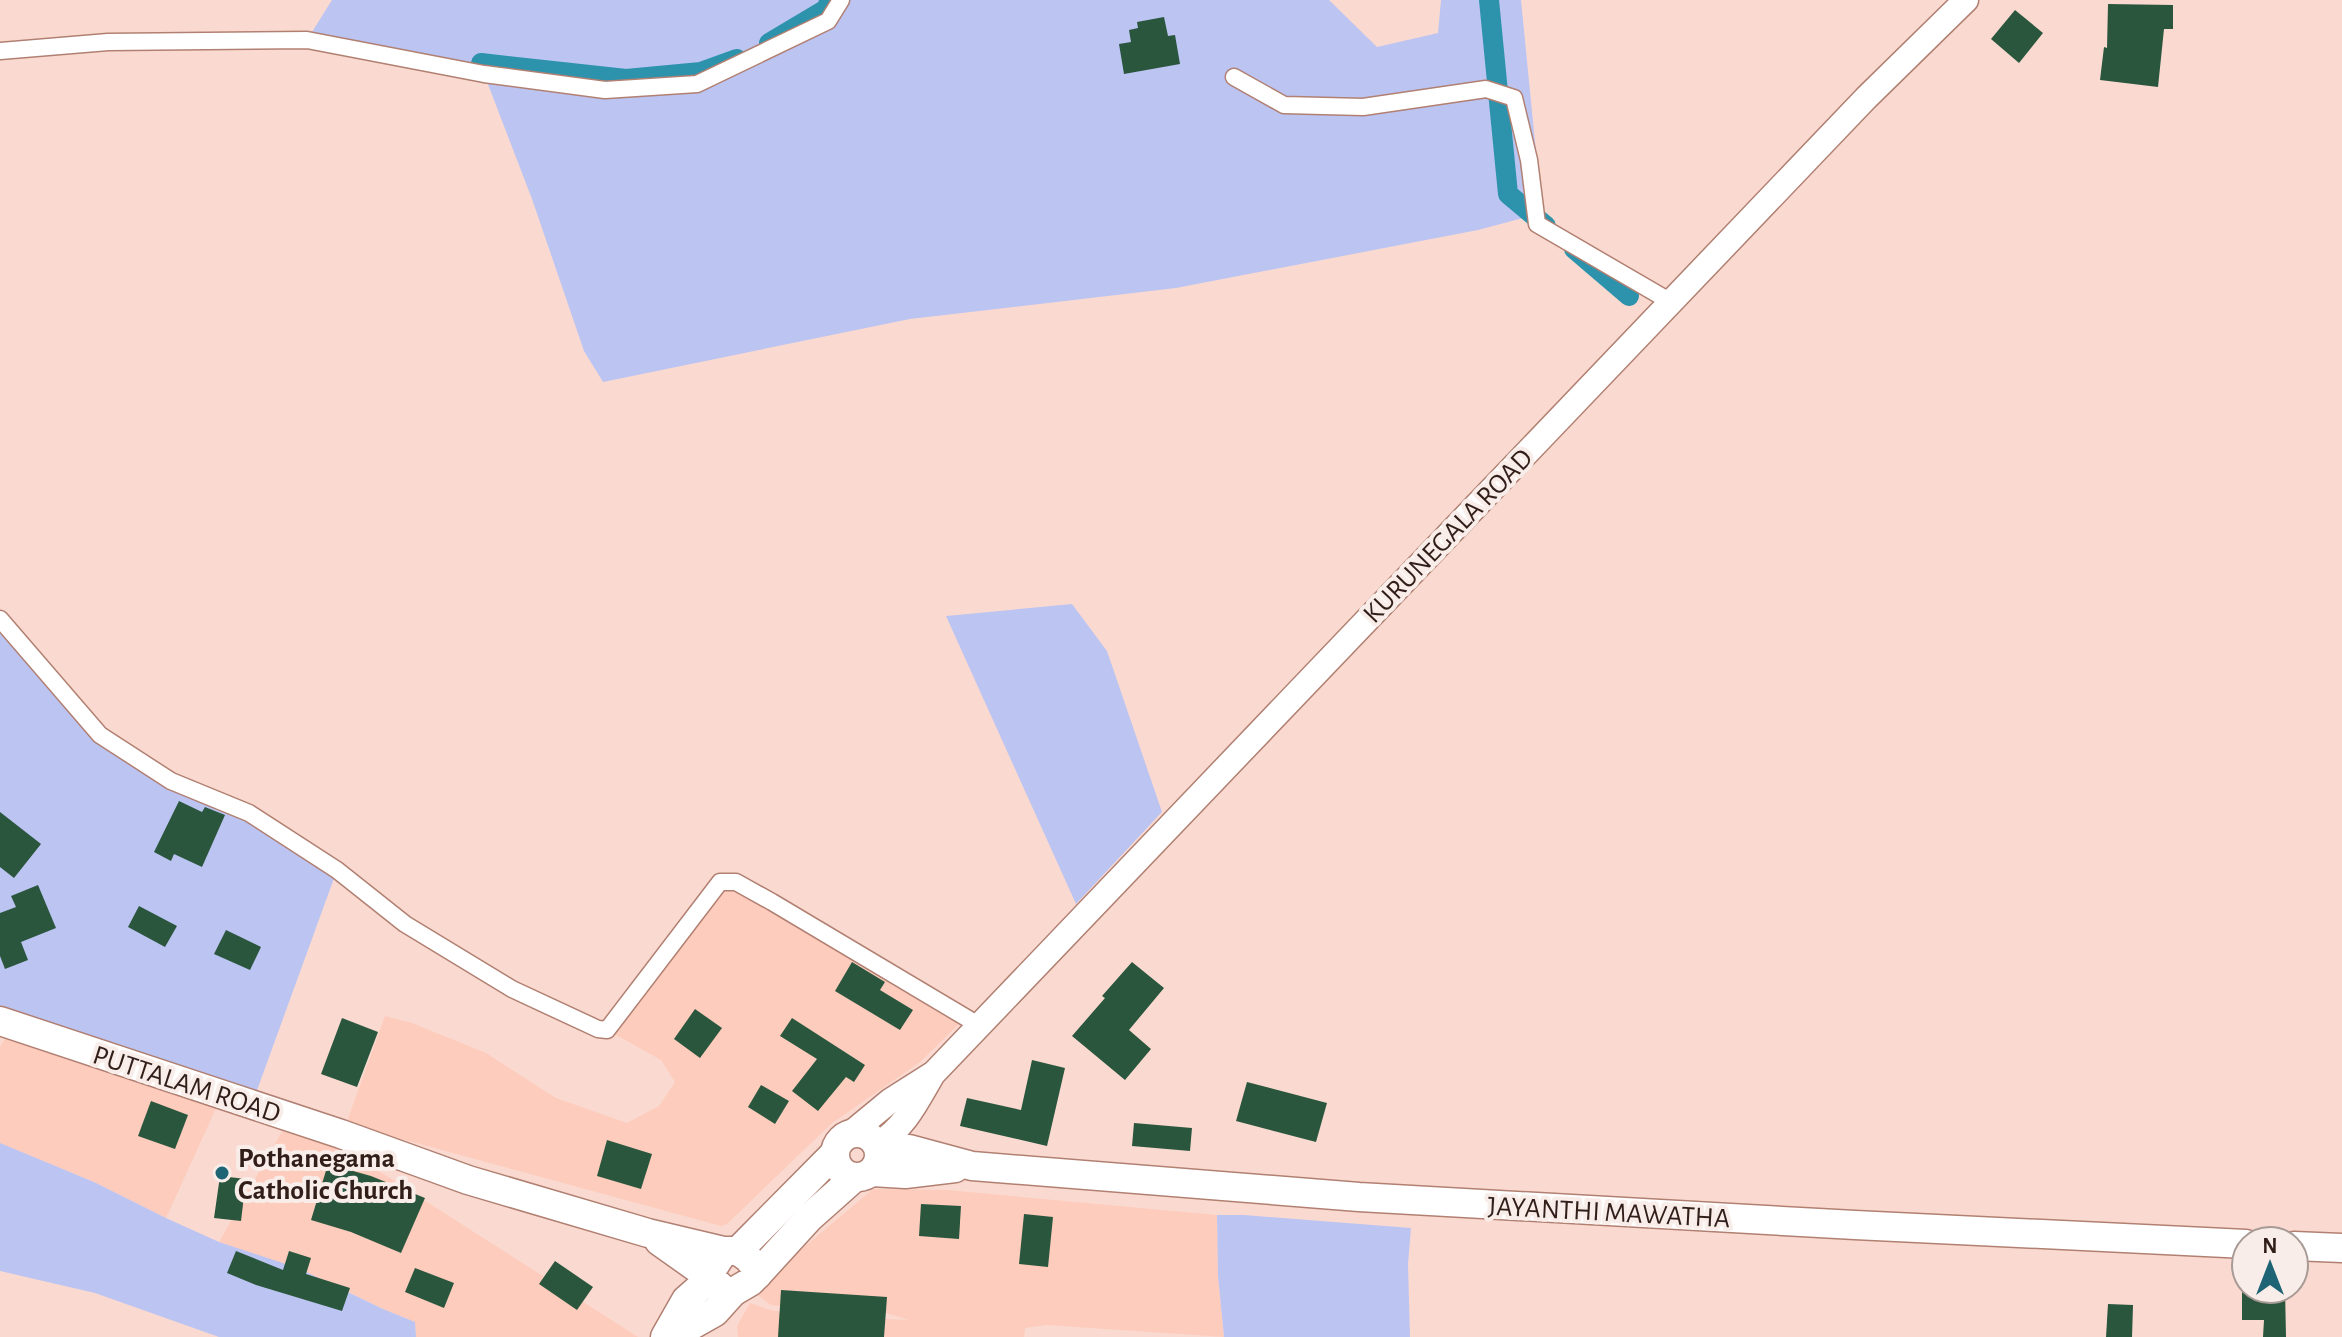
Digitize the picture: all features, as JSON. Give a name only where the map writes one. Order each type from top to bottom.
[{"type":"highway","name":"PUTTALAM ROAD","points":[[0,1021],[341,1134],[468,1180],[648,1233],[731,1251]]},
{"type":"highway","points":[[668,1337],[715,1312],[722,1285],[713,1268],[842,1144],[860,1133],[870,1137],[870,1161],[809,1218],[750,1282],[722,1285]]},
{"type":"highway","points":[[842,1144],[837,1165],[844,1174],[870,1161]]},
{"type":"highway","name":"JAYANTHI MAWATHA","points":[[870,1161],[905,1174],[972,1166],[1359,1197],[2230,1243]]},
{"type":"highway","name":"PUTTALAM ROAD","points":[[648,1233],[722,1285]]},
{"type":"highway","points":[[2310,1247],[2342,1248]]},
{"type":"highway","points":[[731,1251],[748,1258],[757,1275]]},
{"type":"main road","name":"KURUNEGALA ROAD","points":[[842,1144],[890,1101],[933,1074],[1866,98],[1966,0]]},
{"type":"main road","name":"KURUNEGALA ROAD","points":[[870,1161],[909,1115],[933,1074]]},
{"type":"street","points":[[0,51],[108,42],[307,40],[484,74],[605,90],[697,84],[828,21],[841,0]]},
{"type":"street","points":[[1234,77],[1284,105],[1363,107],[1486,89],[1514,98],[1529,160],[1537,224],[1671,302]]},
{"type":"street","points":[[0,619],[100,735],[171,781],[249,813],[337,870],[405,924],[512,989],[598,1029],[607,1030],[720,882],[736,882],[760,895],[980,1026]]},
{"type":"shaded area","points":[[332,0],[1329,0],[1377,47],[1438,33],[1441,0],[1521,0],[1542,213],[1478,230],[1176,288],[910,319],[603,382],[584,351],[532,199],[484,74],[307,40]]},
{"type":"shaded area","points":[[1072,604],[1107,651],[1162,812],[1076,904],[946,616]]},
{"type":"shaded area","points":[[0,619],[100,735],[249,813],[337,870],[256,1093],[0,1008]]},
{"type":"shaded area","points":[[720,882],[772,902],[959,1024],[920,1062],[831,1124],[727,1224],[721,1226],[346,1124],[385,1016],[412,1023],[486,1053],[556,1098],[627,1123],[659,1106],[675,1082],[661,1060],[607,1030]]},
{"type":"shaded area","points":[[6,1037],[218,1104],[166,1218],[94,1182],[0,1143],[0,1047]]},
{"type":"shaded area","points":[[284,1128],[338,1145],[638,1337],[416,1337],[415,1322],[337,1286],[219,1242]]},
{"type":"shaded area","points":[[0,1143],[94,1182],[219,1242],[298,1268],[415,1322],[416,1337],[219,1337],[95,1293],[0,1271]]},
{"type":"shaded area","points":[[873,1189],[947,1190],[1217,1215],[1218,1276],[1224,1337],[1046,1325],[1025,1328],[1024,1337],[738,1337],[737,1326],[750,1303],[770,1310],[810,1316],[909,1320],[883,1312],[812,1310],[771,1305],[752,1291]]},
{"type":"shaded area","points":[[1217,1215],[1411,1228],[1408,1264],[1410,1337],[1224,1337],[1218,1276]]},
{"type":"building","points":[[2108,4],[2173,5],[2173,29],[2164,29],[2158,87],[2100,80],[2104,47],[2107,48]]},
{"type":"building","points":[[2015,10],[2043,33],[2019,63],[1991,39]]},
{"type":"building","points":[[1164,17],[1168,36],[1175,35],[1180,64],[1124,74],[1119,44],[1131,42],[1129,30],[1138,28],[1137,22]]},
{"type":"building","points":[[179,801],[202,812],[205,807],[225,815],[202,867],[174,854],[171,861],[154,852]]},
{"type":"building","points":[[0,812],[41,844],[14,878],[0,867]]},
{"type":"building","points":[[38,885],[56,928],[21,942],[28,960],[5,969],[0,956],[0,913],[16,907],[11,896]]},
{"type":"building","points":[[139,906],[177,926],[165,947],[128,927]]},
{"type":"building","points":[[226,930],[261,947],[250,970],[214,954]]},
{"type":"building","points":[[852,962],[885,982],[880,990],[913,1010],[900,1030],[835,991]]},
{"type":"building","points":[[1132,962],[1164,988],[1129,1030],[1151,1049],[1125,1080],[1072,1036]]},
{"type":"building","points":[[695,1009],[722,1028],[700,1058],[674,1039]]},
{"type":"building","points":[[342,1018],[378,1032],[357,1087],[321,1074]]},
{"type":"building","points":[[792,1018],[865,1065],[854,1082],[846,1077],[818,1111],[792,1091],[817,1059],[780,1036]]},
{"type":"building","points":[[1032,1060],[1065,1068],[1047,1146],[960,1126],[967,1098],[1021,1110]]},
{"type":"building","points":[[1247,1082],[1327,1103],[1316,1142],[1236,1121]]},
{"type":"building","points":[[761,1085],[789,1101],[775,1124],[748,1107]]},
{"type":"building","points":[[151,1101],[188,1115],[175,1149],[138,1136]]},
{"type":"building","points":[[1134,1123],[1192,1128],[1190,1151],[1132,1146]]},
{"type":"building","points":[[607,1140],[652,1154],[641,1189],[597,1176]]},
{"type":"building","points":[[328,1164],[371,1176],[425,1198],[401,1253],[351,1232],[311,1220]]},
{"type":"building","points":[[220,1176],[246,1179],[241,1221],[214,1218]]},
{"type":"building","points":[[921,1204],[961,1206],[959,1239],[919,1236]]},
{"type":"building","points":[[1024,1214],[1053,1217],[1048,1267],[1019,1264]]},
{"type":"building","points":[[236,1251],[283,1270],[289,1251],[311,1258],[306,1274],[350,1288],[342,1311],[227,1273]]},
{"type":"building","points":[[555,1261],[593,1287],[577,1310],[539,1284]]},
{"type":"building","points":[[415,1268],[454,1283],[444,1308],[405,1292]]},
{"type":"building","points":[[781,1290],[887,1297],[884,1337],[778,1337]]},
{"type":"building","points":[[2108,1304],[2133,1305],[2132,1337],[2106,1337]]},
{"type":"building","points":[[2242,1305],[2285,1305],[2286,1337],[2263,1337],[2264,1320],[2242,1320]]},
{"type":"waterway","points":[[769,43],[826,9],[830,0]]},
{"type":"waterway","points":[[1489,0],[1508,194],[1546,226]]},
{"type":"waterway","points":[[481,63],[626,79],[701,72],[737,59]]},
{"type":"waterway","points":[[1574,249],[1629,296]]},
{"type":"place","name":"Pothanegama Catholic Church","points":[[222,1173]]}]
